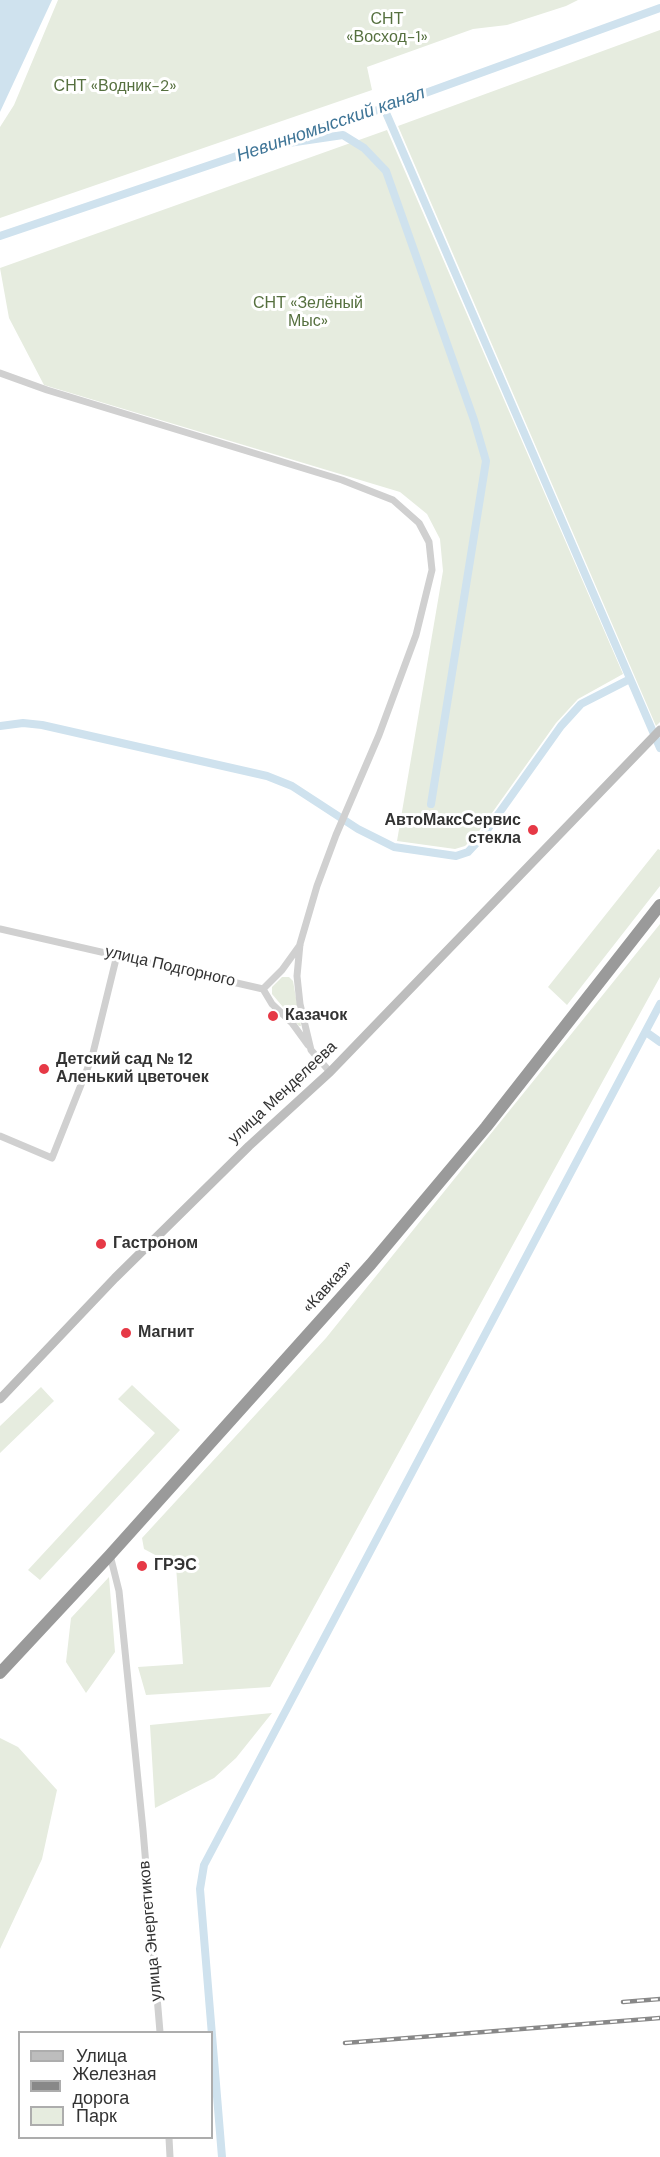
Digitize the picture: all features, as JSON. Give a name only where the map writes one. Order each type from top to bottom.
[{"type":"highway","name":"«Кавказ»","points":[[0,1673],[110,1555],[378,1255],[486,1127],[660,905]]},
{"type":"main road","name":"улица Менделеева","points":[[0,1398],[115,1278],[249,1146],[330,1072],[660,730]]},
{"type":"street","points":[[0,373],[52,392],[342,480],[393,500],[419,523],[429,542],[432,570],[419,624],[379,735],[348,811],[336,834],[317,886],[300,944],[297,976],[300,1004],[311,1050]]},
{"type":"street","name":"улица Подгорного","points":[[0,929],[263,989]]},
{"type":"street","points":[[300,944],[282,970],[263,989],[272,1004],[292,1023],[330,1072]]},
{"type":"street","points":[[0,1136],[52,1158],[92,1057],[117,955]]},
{"type":"street","name":"улица Энергетиков","points":[[110,1555],[119,1591],[160,2031]]},
{"type":"street","points":[[168,2139],[170,2157]]},
{"type":"green space","name":"СНТ «Водник-2»","points":[[58,0],[578,0],[507,25],[473,29],[367,67],[372,90],[0,218],[0,127],[14,105]]},
{"type":"green space","points":[[660,30],[660,722],[656,726],[398,126]]},
{"type":"green space","name":"СНТ «Зелёный Мыс»","points":[[387,130],[623,674],[578,699],[556,723],[477,834],[465,846],[455,849],[397,841],[443,571],[440,539],[427,514],[400,492],[44,385],[9,318],[0,268]]},
{"type":"green space","points":[[658,849],[660,850],[660,886],[567,1005],[548,987]]},
{"type":"green space","points":[[660,924],[660,977],[270,1687],[146,1695],[138,1667],[183,1664],[176,1566],[144,1549],[142,1538],[326,1338]]},
{"type":"green space","points":[[282,977],[289,977],[293,981],[301,1026],[272,994],[272,987]]},
{"type":"green space","points":[[132,1385],[180,1430],[40,1580],[28,1570],[155,1433],[118,1399]]},
{"type":"green space","points":[[41,1387],[54,1401],[0,1453],[0,1426]]},
{"type":"green space","points":[[109,1577],[115,1652],[86,1693],[66,1662],[71,1618]]},
{"type":"green space","points":[[272,1713],[236,1758],[214,1778],[155,1808],[150,1725]]},
{"type":"green space","points":[[0,1738],[18,1747],[57,1790],[42,1859],[0,1949]]},
{"type":"water","points":[[0,0],[52,0],[0,112]]},
{"type":"waterway","name":"Невинномысский канал","points":[[290,138],[384,108],[660,8]]},
{"type":"waterway","points":[[384,108],[660,748]]},
{"type":"waterway","points":[[268,146],[343,135],[364,148],[386,171],[474,420],[486,461],[431,804]]},
{"type":"waterway","name":"Невинномысский канал","points":[[0,236],[272,144]]},
{"type":"waterway","points":[[0,726],[23,723],[42,725],[267,776],[292,786],[358,829],[394,847],[456,856],[468,852],[482,837],[561,726],[581,704],[630,679]]},
{"type":"waterway","points":[[212,2031],[200,1889],[204,1865],[660,1004]]},
{"type":"waterway","points":[[646,1032],[660,1042]]},
{"type":"waterway","points":[[213,2047],[222,2157]]},
{"type":"railway","points":[[623,2002],[660,1999]]},
{"type":"railway","points":[[345,2043],[660,2018]]},
{"type":"place","name":"АвтоМаксСервис стекла","points":[[533,830]]},
{"type":"place","name":"Казачок","points":[[273,1016]]},
{"type":"place","name":"Детский сад № 12 Аленький цветочек","points":[[44,1069]]},
{"type":"place","name":"Гастроном","points":[[101,1244]]},
{"type":"place","name":"Магнит","points":[[126,1333]]},
{"type":"place","name":"ГРЭС","points":[[142,1566]]},
{"type":"park label","name":"СНТ «Восход-1»","points":[[387,29]]}]
